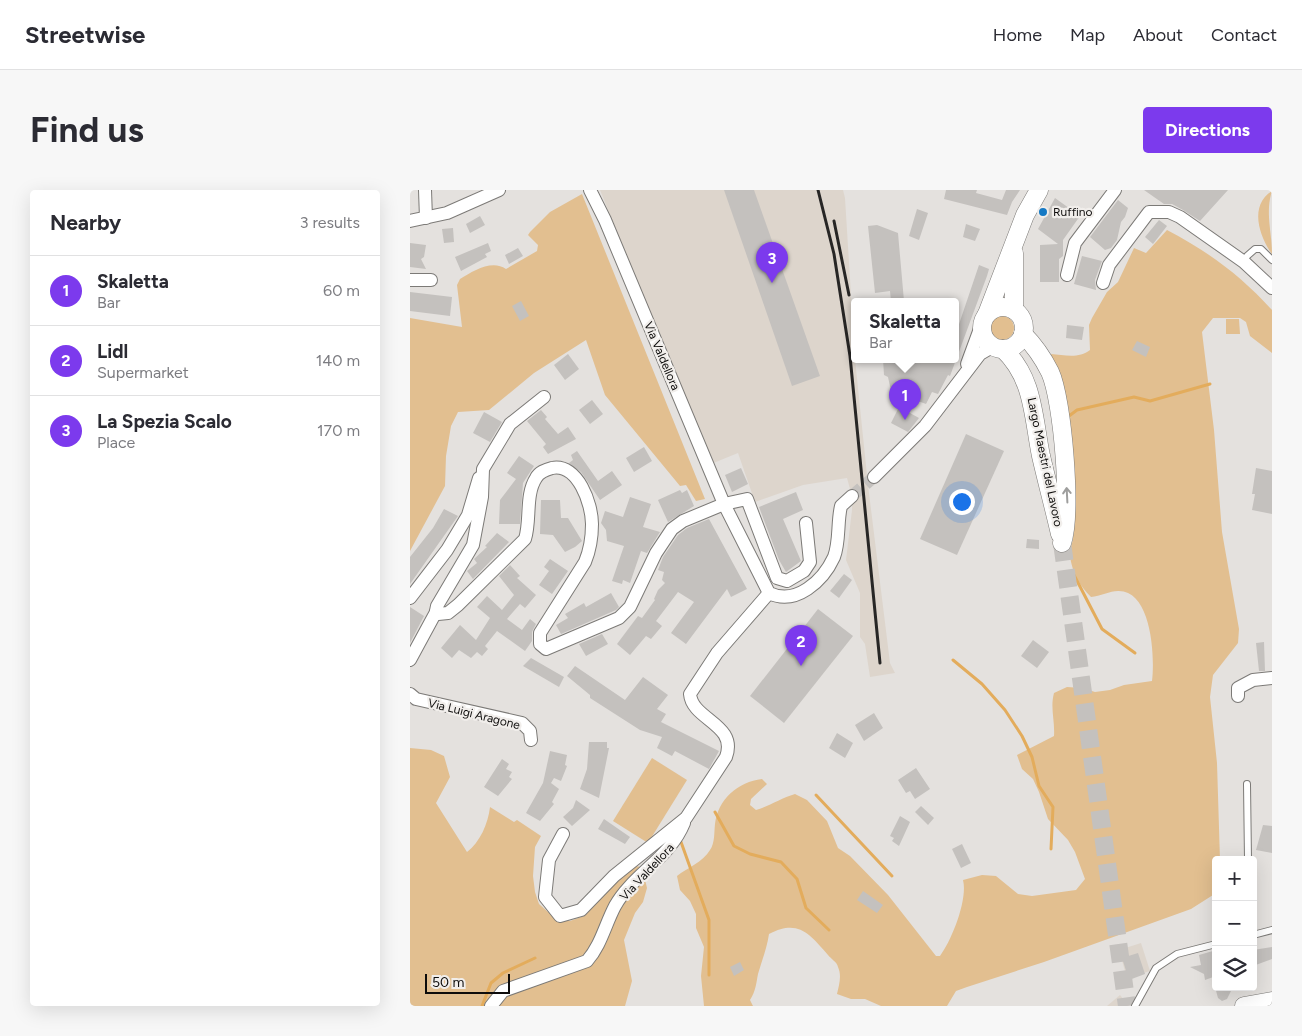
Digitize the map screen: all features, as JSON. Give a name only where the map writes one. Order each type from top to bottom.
[{"type":"street","points":[[425,190],[426,218]]},
{"type":"street","points":[[410,221],[464,206],[499,190]]},
{"type":"street","name":"Via Valdellora","points":[[491,1006],[503,991],[587,961],[596,952],[616,905],[640,877],[672,846],[686,818],[726,757],[729,749],[728,740],[692,702],[690,694],[717,654],[769,594],[724,504],[590,190]]},
{"type":"street","name":"Via Valdellora","points":[[598,190],[599,208]]},
{"type":"street","points":[[962,376],[1014,242],[1039,190]]},
{"type":"street","points":[[1067,275],[1075,243],[1115,190]]},
{"type":"street","points":[[1103,283],[1109,265],[1146,215],[1157,210],[1169,212],[1180,217],[1244,262],[1272,288]]},
{"type":"street","points":[[984,320],[999,307],[1014,310],[1014,242]]},
{"type":"street","points":[[410,280],[431,280]]},
{"type":"street","name":"Largo Maestri del Lavoro","points":[[984,320],[984,338],[1012,358],[1022,374],[1030,395],[1041,455],[1062,543],[1066,531],[1068,506],[1058,409],[1050,373],[1034,344],[1023,334],[1023,322],[1014,310]]},
{"type":"street","points":[[874,477],[926,426],[980,354],[997,348],[1015,345],[1023,334]]},
{"type":"street","points":[[410,598],[447,550],[468,515],[483,469],[510,424],[544,397]]},
{"type":"street","points":[[436,612],[442,615],[458,605],[525,539],[528,529],[532,486],[536,478],[546,470],[562,468],[571,472],[577,480],[586,500],[592,526],[590,550],[585,562],[540,633],[540,644],[546,649],[619,618],[630,607],[656,552],[672,529],[683,521],[724,504],[747,499],[777,578],[787,581],[804,571],[810,562],[806,523]]},
{"type":"street","points":[[410,660],[436,612],[437,606],[473,545],[482,497],[483,469]]},
{"type":"street","points":[[769,594],[783,597],[798,596],[821,576],[834,557],[839,535],[841,506],[852,496]]},
{"type":"street","points":[[1238,696],[1238,688],[1254,680],[1272,678]]},
{"type":"street","name":"Via Luigi Aragone","points":[[410,694],[416,699],[522,724],[530,731],[531,740]]},
{"type":"street","name":"Via Valdellora","points":[[563,834],[548,860],[545,897],[560,916],[581,910],[614,876],[686,818]]},
{"type":"street","points":[[1244,1006],[1272,1001]]},
{"type":"lane","points":[[1244,262],[1247,256],[1255,249],[1261,249],[1272,260]]},
{"type":"lane","points":[[1247,784],[1248,856]]},
{"type":"lane","points":[[1257,934],[1272,930]]},
{"type":"lane","points":[[1135,1006],[1156,968],[1177,954],[1212,945]]},
{"type":"shaded area","points":[[600,190],[843,190],[851,298],[851,363],[855,363],[890,663],[895,673],[870,677],[865,644],[860,637],[860,593],[846,560],[852,510],[852,496],[847,478],[803,485],[755,502],[738,453],[711,464]]},
{"type":"shaded area","points":[[1272,191],[1269,214],[1272,254],[1260,230],[1258,212],[1260,204]]},
{"type":"shaded area","points":[[582,194],[705,499],[696,501],[686,485],[680,486],[605,395],[586,340],[534,373],[489,410],[458,412],[451,426],[446,456],[445,486],[410,551],[410,318],[462,327],[457,285],[460,279],[483,267],[495,265],[506,269],[537,251],[538,245],[528,235],[530,232],[550,212]]},
{"type":"shaded area","points":[[1167,230],[1223,265],[1272,310],[1272,353],[1250,336],[1246,322],[1240,318],[1213,318],[1202,332],[1214,430],[1222,532],[1239,629],[1238,643],[1213,675],[1210,697],[1217,763],[1220,856],[1212,856],[1212,896],[1191,909],[1044,962],[956,991],[947,1006],[881,1006],[865,999],[851,999],[837,994],[840,974],[835,962],[809,935],[795,928],[788,928],[769,934],[755,990],[750,1000],[753,1006],[704,1006],[701,976],[704,947],[696,928],[696,914],[690,901],[680,890],[677,876],[699,861],[712,847],[717,815],[725,800],[737,788],[753,781],[762,779],[767,784],[751,799],[750,805],[756,810],[795,794],[807,800],[827,821],[838,848],[850,856],[888,895],[936,956],[940,956],[945,949],[958,919],[963,898],[963,880],[982,875],[996,876],[1018,894],[1032,896],[1076,890],[1085,879],[1075,852],[1068,840],[1048,819],[1033,779],[1022,769],[1017,755],[1054,736],[1052,704],[1054,693],[1067,687],[1082,688],[1095,692],[1152,681],[1153,657],[1149,627],[1138,601],[1129,594],[1118,591],[1091,597],[1080,584],[1073,569],[1069,553],[1073,539],[1075,516],[1074,462],[1066,416],[1051,354],[1081,355],[1090,350],[1089,325],[1107,292],[1118,282],[1134,248],[1146,253]]},
{"type":"shaded area","points":[[1002,316],[1011,319],[1014,328],[1011,337],[1002,340],[993,337],[990,328],[993,319]]},
{"type":"shaded area","points":[[1226,319],[1239,319],[1240,334],[1226,334]]},
{"type":"shaded area","points":[[410,748],[431,750],[444,756],[450,777],[436,803],[467,852],[483,832],[490,807],[514,822],[517,820],[541,836],[535,847],[533,876],[535,892],[539,904],[556,919],[570,921],[584,916],[612,884],[635,866],[642,867],[647,888],[643,902],[635,913],[624,940],[632,981],[625,1006],[410,1006]]},
{"type":"shaded area","points":[[652,758],[687,780],[648,843],[613,821]]},
{"type":"shaded area","points":[[1141,943],[1150,971],[1127,978],[1119,950]]},
{"type":"shaded area","points":[[1120,995],[1129,1006],[1107,1006]]},
{"type":"building","points":[[724,190],[754,190],[820,376],[792,386]]},
{"type":"building","points":[[946,190],[977,190],[976,193],[1002,200],[1006,190],[1020,190],[1012,202],[1007,215],[944,199]]},
{"type":"building","points":[[1144,190],[1228,190],[1200,221],[1172,204],[1164,204]]},
{"type":"building","points":[[1055,198],[1080,216],[1063,240],[1063,256],[1059,259],[1059,282],[1040,282],[1040,245],[1058,244],[1038,229]]},
{"type":"building","points":[[1118,200],[1128,208],[1121,222],[1117,240],[1111,248],[1105,250],[1090,237]]},
{"type":"building","points":[[917,209],[928,213],[919,240],[909,236]]},
{"type":"building","points":[[480,216],[485,225],[470,233],[466,224]]},
{"type":"building","points":[[1159,220],[1167,226],[1153,244],[1145,237]]},
{"type":"building","points":[[966,224],[980,229],[975,241],[963,237]]},
{"type":"building","points":[[877,225],[898,233],[904,298],[891,298],[890,291],[875,293],[868,226]]},
{"type":"building","points":[[453,228],[454,242],[444,243],[442,229]]},
{"type":"building","points":[[410,243],[426,245],[424,257],[421,259],[426,269],[410,267]]},
{"type":"building","points":[[488,243],[491,251],[485,254],[487,257],[461,271],[455,257]]},
{"type":"building","points":[[518,248],[523,256],[509,264],[505,255]]},
{"type":"building","points":[[1082,256],[1102,261],[1095,280],[1096,290],[1074,284]]},
{"type":"building","points":[[979,265],[989,269],[959,352],[959,324]]},
{"type":"building","points":[[410,292],[452,297],[450,316],[410,311]]},
{"type":"building","points":[[521,301],[529,316],[520,321],[512,306]]},
{"type":"building","points":[[1067,325],[1084,327],[1082,340],[1066,338]]},
{"type":"building","points":[[1137,341],[1150,347],[1146,357],[1132,350]]},
{"type":"building","points":[[568,354],[579,369],[565,380],[554,365]]},
{"type":"building","points":[[883,363],[955,363],[950,376],[948,375],[938,394],[932,392],[926,404],[891,391],[888,377],[884,375]]},
{"type":"building","points":[[592,400],[603,414],[590,424],[579,410]]},
{"type":"building","points":[[899,407],[919,418],[908,432],[891,423]]},
{"type":"building","points":[[541,410],[547,417],[545,419],[558,434],[568,427],[576,439],[548,454],[543,447],[546,444],[527,421]]},
{"type":"building","points":[[484,412],[502,422],[490,442],[473,433]]},
{"type":"building","points":[[966,434],[1004,451],[957,555],[920,539]]},
{"type":"building","points":[[644,447],[652,461],[634,472],[626,458]]},
{"type":"building","points":[[577,451],[598,481],[612,471],[622,485],[600,500],[581,472],[569,463],[573,460],[571,455]]},
{"type":"building","points":[[519,456],[534,466],[523,483],[520,524],[499,524],[500,500],[516,479],[507,473]]},
{"type":"building","points":[[741,468],[748,484],[732,492],[725,475]]},
{"type":"building","points":[[1256,468],[1272,471],[1272,514],[1252,510],[1255,494],[1252,494]]},
{"type":"building","points":[[680,490],[682,493],[687,490],[694,506],[668,522],[658,500]]},
{"type":"building","points":[[796,492],[803,510],[783,519],[801,561],[786,572],[779,560],[759,507]]},
{"type":"building","points":[[630,497],[651,504],[643,527],[660,532],[647,553],[641,551],[630,583],[623,580],[622,584],[612,581],[624,546],[607,541],[606,530],[601,523],[605,511],[623,517]]},
{"type":"building","points":[[541,500],[560,500],[561,518],[568,518],[582,541],[575,547],[565,552],[553,535],[540,534]]},
{"type":"building","points":[[444,509],[458,516],[410,584],[410,557],[433,528]]},
{"type":"building","points":[[709,519],[747,589],[731,597],[727,589],[686,644],[671,633],[694,602],[678,592],[656,621],[662,626],[651,639],[646,636],[630,655],[617,644],[638,616],[642,618],[655,600],[658,590],[665,583],[662,580],[664,572],[658,570],[663,557],[678,535],[687,528]]},
{"type":"building","points":[[497,533],[509,542],[473,579],[467,571],[477,563],[474,559],[487,547],[485,546]]},
{"type":"building","points":[[1027,539],[1039,540],[1039,549],[1026,548]]},
{"type":"building","points":[[550,559],[568,571],[552,594],[539,585],[549,571],[544,567]]},
{"type":"building","points":[[510,565],[520,576],[517,578],[536,595],[525,608],[520,604],[507,619],[522,630],[530,619],[536,624],[532,632],[532,641],[525,651],[497,631],[485,646],[488,649],[482,656],[477,652],[471,658],[459,650],[452,658],[441,648],[460,625],[476,640],[490,618],[477,607],[487,596],[502,610],[514,595],[499,576]]},
{"type":"building","points":[[844,574],[852,580],[839,598],[830,591]]},
{"type":"building","points":[[611,593],[619,607],[616,610],[561,634],[556,625],[568,618],[565,614],[584,603],[586,607]]},
{"type":"building","points":[[410,607],[424,616],[410,643]]},
{"type":"building","points":[[818,609],[853,636],[784,723],[750,696]]},
{"type":"building","points":[[602,634],[608,644],[586,656],[579,644]]},
{"type":"building","points":[[1033,640],[1049,652],[1037,668],[1021,656]]},
{"type":"building","points":[[1264,642],[1265,671],[1259,671],[1256,643]]},
{"type":"building","points":[[531,658],[564,677],[559,687],[523,666]]},
{"type":"building","points":[[575,666],[625,700],[643,677],[668,695],[657,709],[666,714],[661,722],[719,751],[709,769],[675,751],[672,756],[657,748],[662,737],[640,730],[590,698],[590,695],[567,676]]},
{"type":"building","points":[[874,713],[883,728],[864,741],[855,725]]},
{"type":"building","points":[[837,733],[853,743],[845,758],[829,748]]},
{"type":"building","points":[[589,742],[607,742],[607,748],[609,748],[599,798],[580,789],[587,769]]},
{"type":"building","points":[[550,751],[567,755],[565,765],[567,766],[561,781],[554,778],[551,783],[559,789],[552,802],[554,804],[540,821],[526,813],[543,783]]},
{"type":"building","points":[[502,759],[509,764],[506,769],[512,772],[509,777],[512,779],[498,796],[484,787]]},
{"type":"building","points":[[916,768],[930,789],[915,799],[910,791],[906,793],[898,780]]},
{"type":"building","points":[[576,800],[590,810],[572,826],[563,817],[573,808]]},
{"type":"building","points":[[921,806],[934,818],[928,825],[915,812]]},
{"type":"building","points":[[900,816],[910,822],[899,846],[892,841],[894,838],[890,836]]},
{"type":"building","points":[[604,819],[630,837],[625,844],[598,829]]},
{"type":"building","points":[[1263,825],[1272,826],[1272,853],[1256,850]]},
{"type":"building","points":[[962,844],[971,863],[961,868],[952,849]]},
{"type":"building","points":[[863,891],[883,905],[877,913],[857,900]]},
{"type":"building","points":[[1272,947],[1272,959],[1257,965],[1257,949]]},
{"type":"building","points":[[1212,951],[1212,977],[1205,980],[1204,974],[1190,967],[1201,965],[1199,955]]},
{"type":"building","points":[[1138,953],[1145,974],[1129,980],[1122,958]]},
{"type":"building","points":[[740,962],[744,970],[734,976],[730,967]]},
{"type":"building","points":[[1216,991],[1231,991],[1227,999],[1222,1001],[1218,998]]},
{"type":"waterway","points":[[1069,416],[1077,410],[1134,397],[1150,401],[1210,384]]},
{"type":"waterway","points":[[1074,575],[1102,629],[1135,653]]},
{"type":"waterway","points":[[953,660],[982,684],[1005,710],[1022,736],[1032,757],[1039,786],[1053,807],[1051,849]]},
{"type":"waterway","points":[[816,795],[892,876]]},
{"type":"waterway","points":[[715,812],[734,846],[750,854],[781,862],[797,879],[806,908],[829,930]]},
{"type":"waterway","points":[[681,842],[709,920],[709,975]]},
{"type":"waterway","points":[[482,1006],[491,983],[503,973],[535,958]]},
{"type":"tunnel","points":[[852,496],[874,477]]},
{"type":"tunnel","points":[[1062,543],[1127,1006]]},
{"type":"railway","points":[[818,190],[834,254],[850,356],[880,663]]},
{"type":"railway","points":[[834,221],[849,295]]},
{"type":"place","name":"Ruffino","points":[[1043,212]]},
{"type":"place","name":"La Spezia Scalo","points":[[772,283]]},
{"type":"place","name":"Skaletta","points":[[905,420]]},
{"type":"place","name":"Lidl","points":[[801,666]]}]
